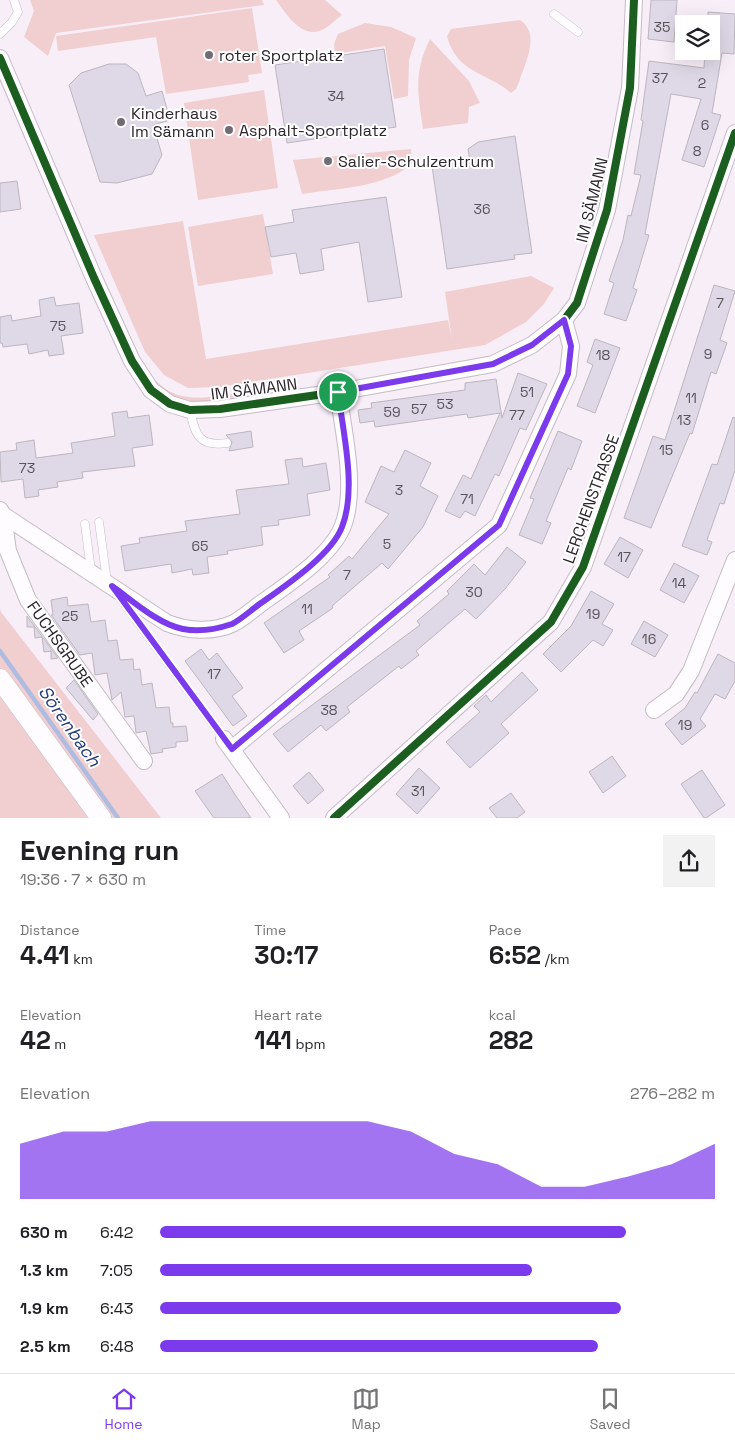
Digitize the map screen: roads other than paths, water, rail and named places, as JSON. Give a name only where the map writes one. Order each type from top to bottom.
[{"type":"street","name":"IM SÄMANN","points":[[0,58],[91,271],[132,361],[151,390],[170,404],[190,410],[220,408],[338,392],[493,364],[532,345],[564,320],[576,303],[608,210],[630,88],[634,0]]},
{"type":"street","name":"LERCHENSTRASSE","points":[[334,818],[551,622],[556,614],[583,567],[735,133]]},
{"type":"street","points":[[281,818],[228,744],[499,525],[568,374],[571,346],[564,320]]},
{"type":"street","name":"FUCHSGRUBE","points":[[1,512],[167,623],[183,629],[215,628],[234,623],[292,581],[319,558],[342,528],[348,498],[347,466],[338,392]]},
{"type":"street","name":"FUCHSGRUBE","points":[[1,512],[8,552],[28,600],[144,761]]},
{"type":"street","points":[[654,710],[676,694],[691,671],[735,560]]},
{"type":"street","points":[[0,679],[101,818]]},
{"type":"lane","points":[[0,34],[12,22],[18,12],[14,0]]},
{"type":"lane","points":[[554,14],[578,32]]},
{"type":"lane","points":[[190,410],[193,427],[200,439],[212,445],[227,443]]},
{"type":"lane","points":[[99,522],[110,585],[228,744]]},
{"type":"lane","points":[[85,524],[92,573]]},
{"type":"waterway","name":"Sörenbach","points":[[0,651],[118,818]]},
{"type":"place","name":"roter Sportplatz","points":[[209,55]]},
{"type":"place","name":"Kinderhaus Im Sämann","points":[[121,122]]},
{"type":"place","name":"Asphalt-Sportplatz","points":[[229,130]]},
{"type":"place","name":"Salier-Schulzentrum","points":[[328,161]]}]
